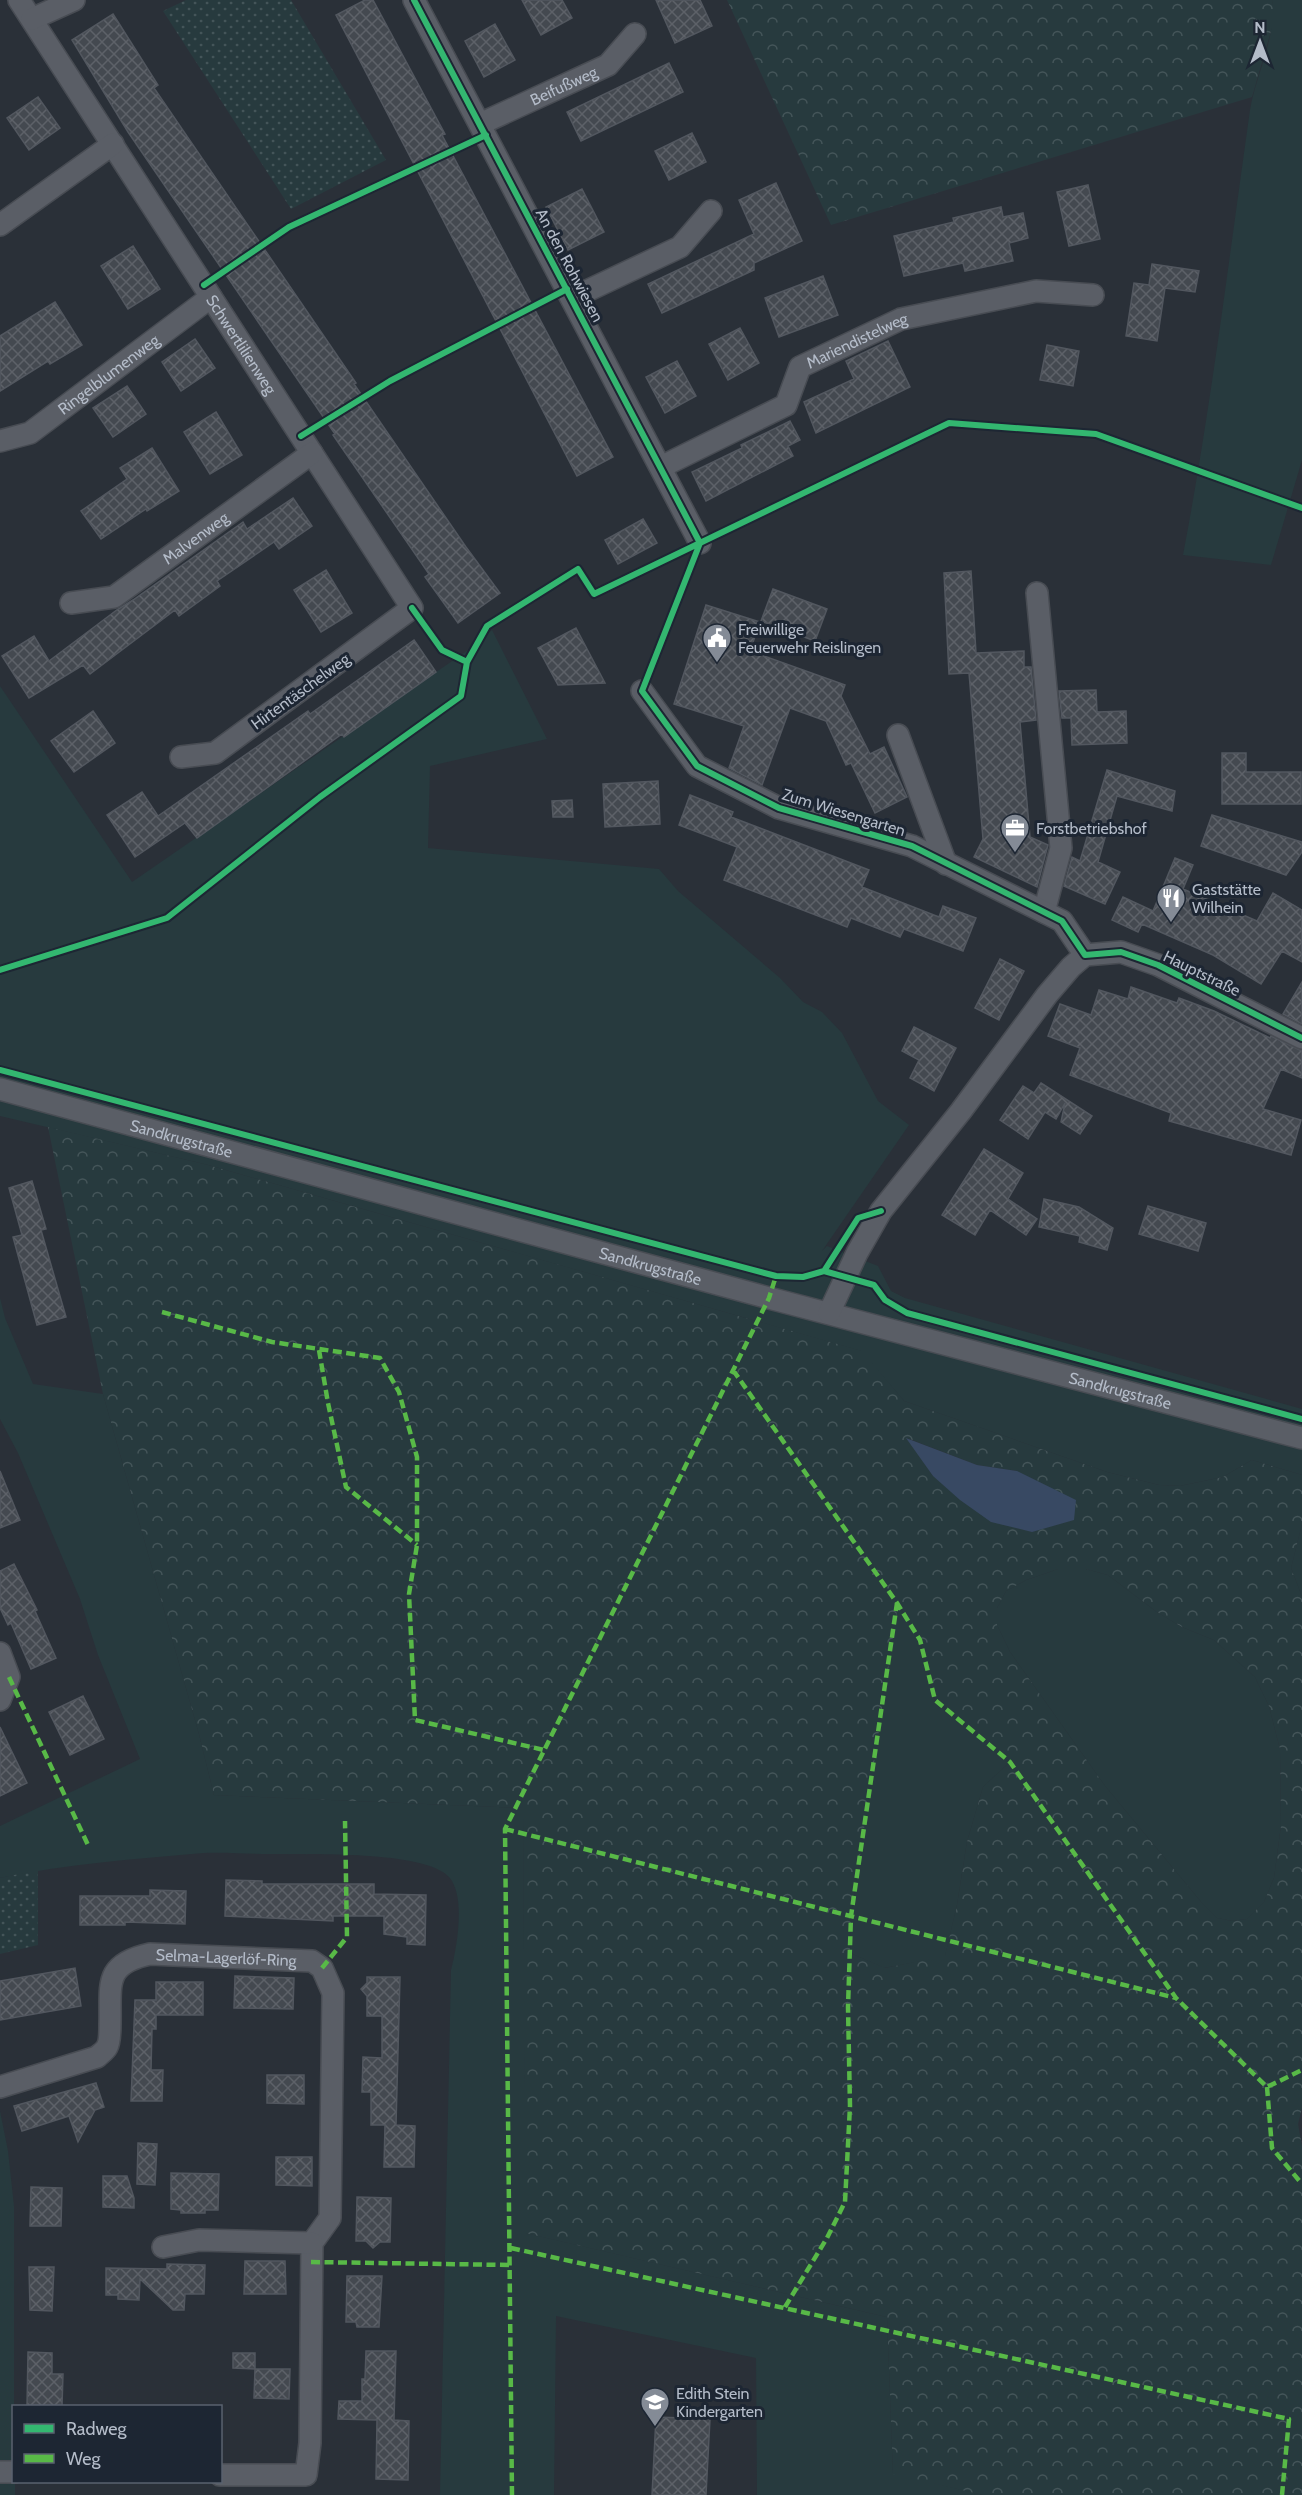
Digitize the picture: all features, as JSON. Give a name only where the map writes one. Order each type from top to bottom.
[{"type":"street","points":[[20,0],[32,19],[74,0]]},
{"type":"street","name":"An den Rohwiesen","points":[[414,0],[700,543]]},
{"type":"street","name":"Schwertlilienweg","points":[[32,19],[412,608]]},
{"type":"street","name":"Beifußweg","points":[[480,124],[608,65],[635,34]]},
{"type":"street","points":[[0,225],[112,144]]},
{"type":"street","points":[[572,298],[681,247],[711,211]]},
{"type":"street","name":"Mariendistelweg","points":[[661,467],[786,405],[800,366],[901,319],[1036,291],[1093,295]]},
{"type":"street","name":"Ringelblumenweg","points":[[0,441],[30,433],[211,297]]},
{"type":"street","name":"Malvenweg","points":[[71,603],[114,597],[312,453]]},
{"type":"street","points":[[1037,593],[1061,848],[1044,912]]},
{"type":"street","name":"Hirtentäschelweg","points":[[181,757],[215,753],[412,608]]},
{"type":"street","name":"Zum Wiesengarten","points":[[642,691],[697,766],[778,808],[912,846],[1062,921],[1085,955]]},
{"type":"street","points":[[898,735],[946,864]]},
{"type":"street","name":"Hauptstraße","points":[[1085,955],[1121,952],[1158,965],[1302,1038]]},
{"type":"street","points":[[829,1313],[881,1211],[961,1112],[1047,994],[1085,955]]},
{"type":"street","name":"Sandkrugstraße","points":[[0,1089],[1302,1438]]},
{"type":"street","points":[[0,1653],[9,1677],[0,1700]]},
{"type":"street","name":"Selma-Lagerlöf-Ring","points":[[0,2087],[97,2057],[107,2047],[110,2031],[111,1982],[117,1968],[129,1959],[150,1954],[312,1961],[322,1968],[333,1993],[330,2218],[312,2242]]},
{"type":"street","points":[[163,2247],[199,2240],[312,2242],[310,2443],[306,2475],[222,2475]]},
{"type":"green space","points":[[186,0],[291,0],[386,160],[291,209],[163,11]]},
{"type":"green space","points":[[727,0],[1272,0],[1275,17],[1252,97],[831,225]]},
{"type":"green space","points":[[1272,0],[1302,0],[1302,460],[1271,565],[1183,555],[1211,389],[1250,110],[1272,28]]},
{"type":"green space","points":[[492,630],[547,739],[430,766],[428,848],[659,869],[678,891],[780,978],[803,1002],[822,1012],[842,1033],[878,1101],[909,1125],[822,1251],[827,1246],[878,1266],[891,1291],[905,1298],[1302,1409],[1302,1475],[1252,1460],[1223,1477],[1180,1486],[1159,1485],[1107,1472],[904,1401],[861,1351],[208,1165],[0,1116],[0,686],[132,882],[471,648]]},
{"type":"green space","points":[[48,1127],[208,1165],[862,1351],[904,1401],[1107,1472],[1159,1485],[1180,1486],[1223,1477],[1252,1460],[1302,1475],[1302,1524],[1291,1568],[1302,1597],[1302,2108],[1298,2124],[1302,2146],[1302,2495],[983,2495],[893,2474],[887,2317],[525,2233],[523,1808],[214,1795],[199,1734],[103,1394]],"holes":[[[907,1438],[977,1465],[1017,1471],[933,1476]],[[1058,1569],[1086,1569],[1108,1575],[1157,1612],[1182,1627],[1214,1640],[1255,1677],[1269,1706],[1280,1749],[1281,1826],[1274,1878],[1264,1902],[1247,1919],[1232,1921],[1217,1918],[1201,1902],[1105,1786],[1010,1652],[997,1625],[997,1608],[1006,1591],[1026,1580]],[[898,1604],[920,1640],[935,1700],[1010,1762],[983,1787],[967,1842],[957,1905],[945,1956],[885,1968],[850,1953],[851,1916]]]},
{"type":"green space","points":[[0,1298],[5,1318],[33,1384],[103,1394],[199,1734],[214,1795],[523,1808],[526,2233],[887,2317],[893,2473],[983,2495],[757,2495],[756,2358],[556,2316],[554,2495],[440,2495],[451,1970],[459,1922],[454,1886],[449,1877],[436,1868],[416,1862],[392,1858],[337,1855],[203,1853],[76,1866],[0,1878],[0,1826],[140,1759],[98,1655],[80,1599],[18,1453],[0,1419]]},
{"type":"green space","points":[[1302,1524],[1302,1597],[1291,1568]]},
{"type":"green space","points":[[1058,1569],[1086,1569],[1108,1575],[1157,1612],[1182,1627],[1214,1640],[1255,1677],[1269,1706],[1280,1749],[1281,1826],[1274,1878],[1264,1902],[1247,1919],[1232,1921],[1217,1918],[1201,1902],[1105,1786],[1010,1652],[997,1625],[997,1608],[1006,1591],[1026,1580]]},
{"type":"green space","points":[[897,1603],[920,1640],[935,1700],[1010,1762],[983,1787],[967,1842],[957,1905],[945,1957],[884,1968],[850,1953],[851,1916]]},
{"type":"green space","points":[[38,1870],[38,1945],[0,1954],[0,1878]]},
{"type":"green space","points":[[0,2111],[8,2151],[14,2206],[12,2483],[15,2483],[15,2495],[0,2495]]},
{"type":"water","points":[[906,1438],[977,1465],[1017,1471],[1076,1500],[1074,1520],[1032,1532],[991,1522],[960,1500],[933,1476]]},
{"type":"building","points":[[365,0],[373,0],[613,457],[577,476],[336,15]]},
{"type":"building","points":[[522,0],[562,0],[572,18],[541,35]]},
{"type":"building","points":[[656,0],[700,0],[712,26],[675,43]]},
{"type":"building","points":[[113,14],[158,85],[154,88],[356,383],[354,384],[500,593],[458,623],[425,577],[429,574],[333,435],[335,434],[128,132],[72,40]]},
{"type":"building","points":[[495,24],[515,60],[484,77],[465,41]]},
{"type":"building","points":[[669,63],[683,92],[581,141],[567,112]]},
{"type":"building","points":[[38,97],[60,128],[29,150],[7,118]]},
{"type":"building","points":[[692,133],[706,162],[669,180],[655,151]]},
{"type":"building","points":[[776,183],[802,241],[754,263],[754,270],[662,313],[648,284],[754,234],[739,200]]},
{"type":"building","points":[[1088,185],[1100,239],[1069,246],[1057,192]]},
{"type":"building","points":[[582,189],[604,232],[568,250],[546,207]]},
{"type":"building","points":[[1001,207],[1003,217],[1023,213],[1028,238],[1009,243],[1013,261],[965,271],[963,263],[904,276],[894,236],[954,222],[953,218]]},
{"type":"building","points":[[133,246],[160,289],[128,309],[101,266]]},
{"type":"building","points":[[1152,264],[1199,271],[1195,292],[1165,288],[1157,341],[1126,336],[1134,283],[1149,285]]},
{"type":"building","points":[[823,276],[838,315],[779,337],[765,298]]},
{"type":"building","points":[[55,302],[82,345],[50,364],[48,361],[0,391],[0,336]]},
{"type":"building","points":[[740,328],[759,363],[728,380],[709,344]]},
{"type":"building","points":[[195,339],[215,368],[181,391],[162,362]]},
{"type":"building","points":[[888,341],[910,387],[816,433],[804,402],[854,379],[846,361]]},
{"type":"building","points":[[1047,345],[1079,351],[1073,386],[1040,380]]},
{"type":"building","points":[[677,361],[696,396],[665,413],[646,377]]},
{"type":"building","points":[[127,386],[146,414],[113,437],[93,408]]},
{"type":"building","points":[[216,412],[242,455],[210,474],[184,432]]},
{"type":"building","points":[[790,421],[800,440],[788,446],[793,456],[706,501],[692,472]]},
{"type":"building","points":[[152,448],[179,491],[147,511],[146,509],[101,539],[81,511],[127,479],[120,468]]},
{"type":"building","points":[[293,498],[312,526],[279,549],[274,542],[217,581],[220,586],[179,616],[175,610],[90,674],[83,665],[29,698],[2,656],[34,636],[49,661],[118,609],[243,522],[247,529]]},
{"type":"building","points":[[643,519],[657,543],[618,564],[605,540]]},
{"type":"building","points":[[326,570],[352,613],[321,632],[294,590]]},
{"type":"building","points":[[971,571],[976,653],[1024,651],[1024,667],[1031,667],[1036,720],[1020,722],[1030,837],[1048,845],[1037,887],[974,857],[983,839],[969,673],[949,674],[944,573]]},
{"type":"building","points":[[773,589],[827,609],[815,641],[761,621]]},
{"type":"building","points":[[706,605],[760,622],[750,651],[845,685],[841,696],[870,754],[884,747],[907,797],[875,813],[851,763],[846,765],[826,721],[790,708],[762,785],[729,768],[744,726],[674,704]]},
{"type":"building","points":[[576,628],[605,683],[558,685],[538,648]]},
{"type":"building","points":[[414,640],[436,672],[344,737],[342,734],[197,838],[185,823],[135,857],[107,815],[142,792],[158,816],[308,711],[310,714]]},
{"type":"building","points":[[1096,690],[1097,712],[1126,711],[1127,743],[1072,745],[1071,718],[1062,718],[1059,691]]},
{"type":"building","points":[[93,711],[115,743],[74,772],[51,741]]},
{"type":"building","points":[[1222,753],[1246,753],[1246,772],[1301,772],[1301,804],[1222,804]]},
{"type":"building","points":[[1107,770],[1175,791],[1172,811],[1117,796],[1098,862],[1120,872],[1105,904],[1064,886],[1072,857],[1080,861]]},
{"type":"building","points":[[658,781],[660,824],[605,827],[603,784]]},
{"type":"building","points":[[690,795],[733,812],[731,817],[869,870],[862,887],[939,917],[943,906],[976,918],[963,951],[904,929],[900,937],[851,918],[847,927],[724,880],[737,847],[679,825]]},
{"type":"building","points":[[572,800],[573,817],[553,817],[552,801]]},
{"type":"building","points":[[1212,815],[1302,842],[1302,852],[1286,875],[1201,846]]},
{"type":"building","points":[[1175,858],[1193,865],[1183,889],[1257,921],[1273,893],[1302,910],[1302,962],[1282,951],[1261,984],[1213,955],[1142,924],[1138,932],[1112,920],[1123,897],[1153,911]]},
{"type":"building","points":[[1000,959],[1024,971],[999,1020],[975,1008]]},
{"type":"building","points":[[1302,982],[1302,1024],[1283,1014]]},
{"type":"building","points":[[1131,987],[1177,1003],[1179,998],[1214,1011],[1302,1051],[1302,1078],[1281,1069],[1263,1109],[1301,1120],[1291,1155],[1169,1121],[1171,1113],[1070,1075],[1080,1048],[1048,1036],[1060,1004],[1091,1015],[1099,990],[1128,999]]},
{"type":"building","points":[[914,1027],[956,1048],[934,1091],[910,1078],[919,1060],[902,1051]]},
{"type":"building","points":[[1041,1083],[1092,1116],[1080,1134],[1061,1122],[1065,1103],[1056,1119],[1045,1112],[1028,1139],[1000,1120],[1023,1086],[1034,1093]]},
{"type":"building","points":[[984,1149],[1023,1173],[1008,1199],[1037,1219],[1026,1235],[990,1210],[975,1235],[942,1215]]},
{"type":"building","points":[[32,1181],[46,1229],[41,1230],[66,1317],[37,1325],[13,1237],[22,1235],[9,1188]]},
{"type":"building","points":[[1044,1199],[1079,1207],[1113,1228],[1107,1250],[1079,1242],[1080,1236],[1039,1227]]},
{"type":"building","points":[[1148,1206],[1206,1223],[1198,1251],[1139,1234]]},
{"type":"building","points":[[0,1471],[20,1520],[0,1528]]},
{"type":"building","points":[[14,1564],[37,1610],[35,1611],[56,1658],[31,1669],[11,1623],[8,1625],[0,1608],[0,1571]]},
{"type":"building","points":[[83,1696],[104,1739],[70,1755],[49,1712]]},
{"type":"building","points":[[0,1727],[27,1783],[0,1796]]},
{"type":"building","points":[[226,1880],[262,1881],[262,1884],[374,1884],[374,1894],[426,1895],[425,1945],[407,1944],[407,1937],[384,1934],[384,1916],[333,1916],[333,1921],[225,1916]]},
{"type":"building","points":[[150,1890],[186,1891],[185,1924],[125,1922],[125,1925],[80,1925],[80,1896],[150,1896]]},
{"type":"building","points":[[75,1968],[81,2006],[0,2020],[0,1981]]},
{"type":"building","points":[[235,1976],[294,1978],[293,2009],[234,2008]]},
{"type":"building","points":[[367,1977],[400,1977],[396,2125],[415,2126],[414,2167],[384,2167],[385,2125],[371,2125],[371,2092],[362,2092],[363,2057],[382,2058],[382,2016],[367,2016],[367,1996],[361,1989],[367,1983]]},
{"type":"building","points":[[156,1982],[203,1982],[203,2015],[156,2015],[156,2029],[152,2029],[151,2070],[163,2070],[162,2101],[131,2101],[135,2000],[156,2000]]},
{"type":"building","points":[[267,2075],[304,2075],[304,2104],[267,2103]]},
{"type":"building","points":[[96,2083],[104,2107],[95,2110],[78,2142],[69,2116],[22,2131],[14,2106]]},
{"type":"building","points":[[138,2143],[157,2144],[155,2185],[137,2184]]},
{"type":"building","points":[[276,2157],[312,2157],[312,2186],[276,2185]]},
{"type":"building","points":[[171,2173],[219,2174],[218,2210],[205,2210],[205,2213],[181,2213],[181,2210],[171,2209]]},
{"type":"building","points":[[103,2176],[127,2176],[134,2198],[134,2208],[103,2207]]},
{"type":"building","points":[[31,2187],[62,2188],[61,2226],[30,2226]]},
{"type":"building","points":[[357,2197],[391,2198],[390,2242],[380,2242],[373,2248],[366,2241],[356,2241]]},
{"type":"building","points":[[245,2261],[285,2261],[286,2294],[244,2294]]},
{"type":"building","points":[[167,2264],[205,2265],[204,2294],[185,2294],[184,2310],[173,2310],[140,2279],[139,2300],[118,2299],[118,2295],[106,2295],[106,2268],[167,2269]]},
{"type":"building","points":[[29,2267],[54,2267],[52,2311],[30,2310]]},
{"type":"building","points":[[347,2276],[382,2276],[379,2327],[357,2327],[356,2322],[346,2322]]},
{"type":"building","points":[[366,2351],[396,2351],[394,2420],[409,2421],[408,2480],[376,2479],[377,2420],[338,2419],[339,2401],[362,2401]]},
{"type":"building","points":[[28,2352],[52,2353],[52,2374],[63,2374],[62,2405],[27,2405]]},
{"type":"building","points":[[233,2353],[255,2353],[255,2369],[233,2368]]},
{"type":"building","points":[[255,2369],[290,2369],[289,2399],[254,2398]]},
{"type":"building","name":"Edith Stein Kindergarten","points":[[656,2417],[710,2419],[706,2495],[652,2495]]},
{"type":"marked path","points":[[512,2495],[505,1829],[769,1298],[776,1276]]},
{"type":"marked path","points":[[162,1312],[272,1342],[380,1358],[399,1392],[417,1457],[417,1545],[409,1594],[415,1720],[544,1750]]},
{"type":"marked path","points":[[319,1350],[346,1487],[417,1545]]},
{"type":"marked path","points":[[733,1370],[897,1603],[920,1640],[935,1700],[1010,1762],[1176,1998],[1267,2087],[1302,2070]]},
{"type":"marked path","points":[[785,2307],[827,2238],[845,2202],[850,2106],[848,2007],[851,1916],[897,1603]]},
{"type":"marked path","points":[[9,1677],[88,1845]]},
{"type":"marked path","points":[[322,1968],[347,1937],[345,1821]]},
{"type":"marked path","points":[[505,1829],[1176,1998]]},
{"type":"marked path","points":[[1267,2087],[1272,2148],[1302,2184]]},
{"type":"marked path","points":[[511,2248],[1289,2419],[1282,2495]]},
{"type":"marked path","points":[[311,2262],[510,2265]]},
{"type":"cycle path","points":[[414,0],[700,543],[642,691],[697,766],[779,808],[912,846],[1062,921],[1085,955],[1121,952],[1158,965],[1302,1038]]},
{"type":"cycle path","points":[[204,285],[289,227],[486,135]]},
{"type":"cycle path","points":[[301,436],[390,381],[567,289]]},
{"type":"cycle path","points":[[0,970],[167,918],[320,797],[461,696],[467,662],[487,626],[578,569],[594,594],[949,423],[1096,434],[1302,508]]},
{"type":"cycle path","points":[[412,608],[442,650],[467,662]]},
{"type":"cycle path","points":[[0,1070],[776,1276],[803,1277],[824,1271],[874,1285],[885,1300],[907,1313],[1302,1419]]},
{"type":"cycle path","points":[[824,1271],[858,1218],[881,1211]]},
{"type":"place","name":"Freiwillige Feuerwehr Reislingen","points":[[717,664]]},
{"type":"place","name":"Forstbetriebshof","points":[[1015,854]]},
{"type":"place","name":"Gaststätte Wilhein","points":[[1171,924]]},
{"type":"place","name":"Edith Stein Kindergarten","points":[[655,2428]]}]
